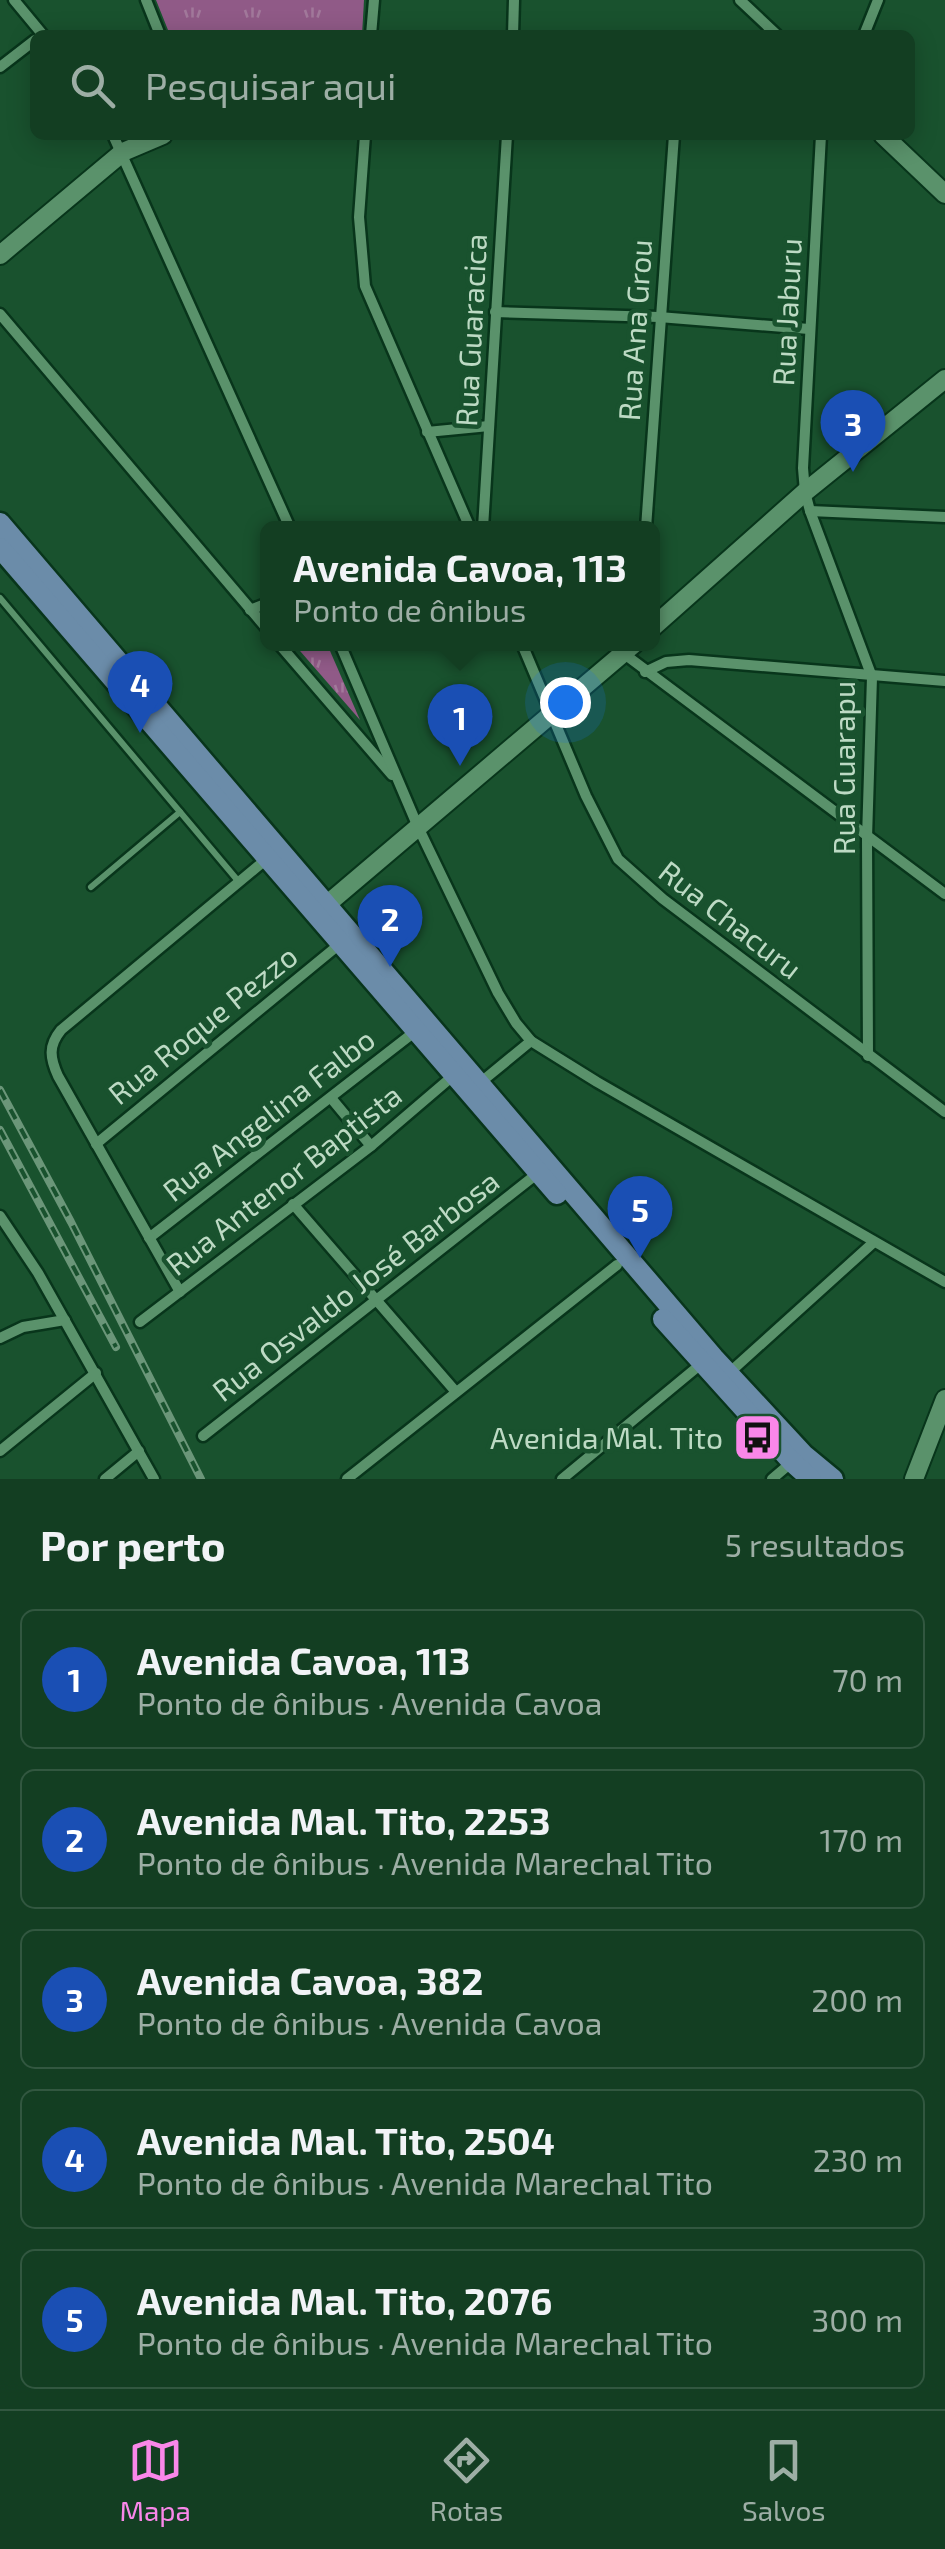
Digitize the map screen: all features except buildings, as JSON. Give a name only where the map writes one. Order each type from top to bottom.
[{"type":"main road","points":[[0,523],[273,853]]},
{"type":"main road","points":[[0,548],[481,1082],[729,1373],[804,1455],[833,1479]]},
{"type":"main road","points":[[322,909],[341,943],[701,1364],[811,1479]]},
{"type":"street","points":[[14,0],[39,30]]},
{"type":"street","points":[[146,0],[158,30]]},
{"type":"street","points":[[372,30],[374,0]]},
{"type":"street","points":[[513,30],[514,0]]},
{"type":"street","points":[[740,0],[772,30]]},
{"type":"street","points":[[866,30],[878,0]]},
{"type":"street","points":[[0,66],[30,44]]},
{"type":"street","points":[[116,140],[287,521]]},
{"type":"street","points":[[0,255],[123,152],[151,140]]},
{"type":"street","points":[[365,140],[359,217],[365,286],[467,521]]},
{"type":"street","name":"Rua Guaracica","points":[[483,521],[507,140]]},
{"type":"street","name":"Rua Ana Grou","points":[[646,521],[674,140]]},
{"type":"street","name":"Rua Jaburu","points":[[805,492],[821,140]]},
{"type":"street","points":[[888,140],[945,194]]},
{"type":"street","points":[[495,312],[810,328]]},
{"type":"street","points":[[0,314],[260,621]]},
{"type":"street","points":[[660,621],[805,492],[945,379]]},
{"type":"street","points":[[428,432],[489,426]]},
{"type":"street","name":"Rua Guarapu","points":[[805,492],[872,676],[867,838],[868,1056]]},
{"type":"street","points":[[810,511],[945,516]]},
{"type":"street","points":[[250,610],[260,606]]},
{"type":"street","points":[[285,651],[400,783]]},
{"type":"street","points":[[343,651],[418,827],[498,993],[532,1041],[945,1282]]},
{"type":"street","name":"Rua Chacuru","points":[[525,651],[586,796],[618,858],[663,899],[945,1112]]},
{"type":"street","points":[[322,909],[624,651]]},
{"type":"street","points":[[630,651],[645,672],[945,894]]},
{"type":"street","points":[[645,672],[666,662],[690,660],[945,681]]},
{"type":"street","points":[[180,1292],[96,1144],[50,1052],[55,1037],[273,853]]},
{"type":"street","name":"Rua Roque Pezzo","points":[[96,1144],[341,943]]},
{"type":"street","name":"Rua Angelina Falbo","points":[[150,1238],[418,1030]]},
{"type":"street","points":[[481,1082],[532,1041]]},
{"type":"street","name":"Rua Antenor Baptista","points":[[140,1322],[372,1146],[455,1074]]},
{"type":"street","points":[[332,1098],[372,1146]]},
{"type":"street","name":"Rua Osvaldo José Barbosa","points":[[203,1436],[538,1173]]},
{"type":"street","points":[[293,1204],[456,1392]]},
{"type":"street","points":[[0,1216],[65,1320],[154,1479]]},
{"type":"street","points":[[729,1373],[874,1242]]},
{"type":"street","points":[[348,1479],[617,1265]]},
{"type":"street","points":[[0,1338],[23,1327],[65,1320]]},
{"type":"street","points":[[562,1479],[701,1364]]},
{"type":"street","points":[[0,1451],[96,1373]]},
{"type":"street","points":[[914,1479],[944,1406]]},
{"type":"street","points":[[105,1479],[140,1451]]},
{"type":"street","points":[[772,1479],[792,1462]]},
{"type":"lane","points":[[0,598],[240,883]]},
{"type":"lane","points":[[90,887],[180,812]]},
{"type":"green space","points":[[156,0],[364,0],[362,30],[168,30]]},
{"type":"green space","points":[[300,651],[330,651],[360,720]]},
{"type":"railway","points":[[0,1090],[201,1479]]},
{"type":"railway","points":[[0,1130],[116,1347]]},
{"type":"place","name":"Avenida Cavoa, 382","points":[[853,472]]},
{"type":"place","name":"Avenida Mal. Tito, 2504","points":[[140,733]]},
{"type":"place","name":"Avenida Cavoa, 113","points":[[460,766]]},
{"type":"place","name":"Avenida Mal. Tito, 2253","points":[[390,967]]},
{"type":"place","name":"Avenida Mal. Tito, 2076","points":[[640,1258]]},
{"type":"place","name":"Avenida Mal. Tito","points":[[758,1437]]}]
